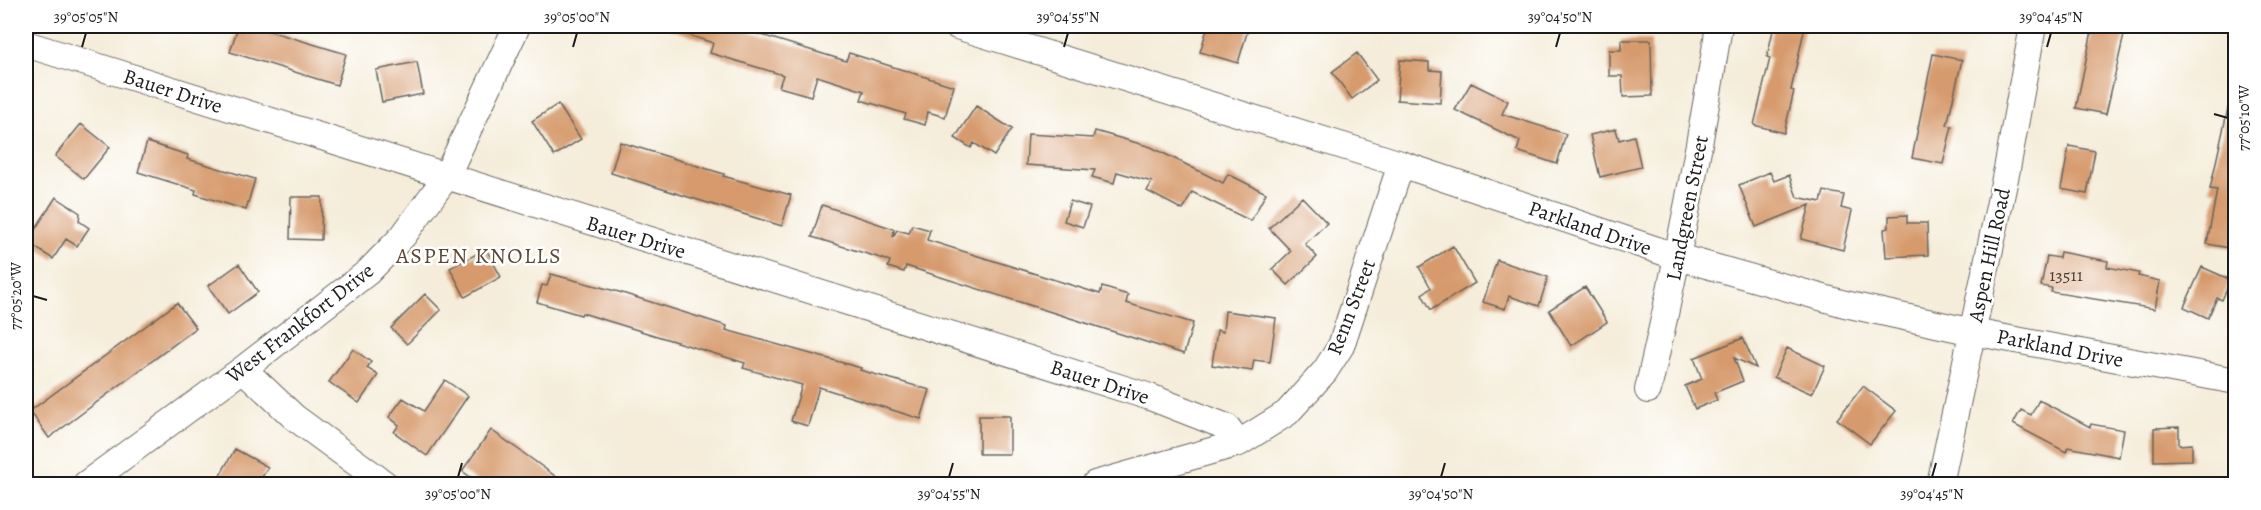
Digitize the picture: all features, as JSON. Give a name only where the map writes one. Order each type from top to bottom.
[{"type":"street","name":"West Frankfort Drive","points":[[86,484],[243,369],[368,272],[403,236],[446,177],[517,26]]},
{"type":"street","name":"Parkland Drive","points":[[957,26],[1401,164],[1678,257],[1845,304],[1973,332],[2235,381]]},
{"type":"street","name":"Landgreen Street","points":[[1648,390],[1678,257],[1707,105],[1719,26]]},
{"type":"street","name":"Aspen Hill Road","points":[[1940,484],[2007,169],[2032,26]]},
{"type":"street","name":"Bauer Drive","points":[[26,45],[1150,398],[1227,427],[1239,443]]},
{"type":"street","name":"Renn Street","points":[[1095,484],[1239,443],[1287,413],[1325,371],[1341,346],[1401,164]]},
{"type":"street","points":[[243,369],[294,417],[385,484]]},
{"type":"building","points":[[238,26],[253,26],[346,54],[337,85],[230,52]]},
{"type":"building","points":[[671,26],[732,26],[846,61],[849,53],[954,86],[945,117],[928,112],[925,125],[904,119],[906,114],[861,100],[864,91],[817,76],[811,96],[779,87],[783,75],[710,53],[713,43],[670,29]]},
{"type":"building","points":[[1208,26],[1249,26],[1238,63],[1200,52]]},
{"type":"building","points":[[1774,26],[1805,26],[1784,133],[1754,125],[1770,58],[1767,57]]},
{"type":"building","points":[[2093,26],[2126,26],[2106,114],[2076,108]]},
{"type":"building","points":[[1621,40],[1651,40],[1652,96],[1623,97],[1622,76],[1609,76],[1609,50],[1621,50]]},
{"type":"building","points":[[1357,53],[1377,80],[1352,99],[1332,72]]},
{"type":"building","points":[[1933,54],[1962,60],[1947,125],[1952,126],[1943,164],[1912,158]]},
{"type":"building","points":[[1400,60],[1429,62],[1429,70],[1442,71],[1440,103],[1397,100]]},
{"type":"building","points":[[417,62],[423,94],[382,102],[376,70]]},
{"type":"building","points":[[1471,83],[1508,101],[1502,114],[1566,134],[1557,164],[1517,151],[1520,141],[1455,110]]},
{"type":"building","points":[[558,104],[581,139],[554,156],[532,121]]},
{"type":"building","points":[[976,106],[1012,129],[994,156],[974,143],[971,148],[955,138]]},
{"type":"building","points":[[2228,108],[2235,109],[2235,249],[2207,244],[2217,190],[2210,189]]},
{"type":"building","points":[[81,124],[110,147],[84,179],[55,156]]},
{"type":"building","points":[[1616,129],[1619,140],[1634,136],[1641,167],[1600,177],[1590,135]]},
{"type":"building","points":[[1095,131],[1151,147],[1223,183],[1228,174],[1266,193],[1251,221],[1192,192],[1183,210],[1147,191],[1152,182],[1117,172],[1114,183],[1092,177],[1095,170],[1026,165],[1028,134],[1093,138]]},
{"type":"building","points":[[147,142],[188,155],[187,159],[255,179],[246,210],[195,194],[196,190],[138,172]]},
{"type":"building","points":[[620,142],[724,174],[723,176],[791,195],[782,226],[611,173]]},
{"type":"building","points":[[2069,146],[2095,151],[2087,194],[2061,189]]},
{"type":"building","points":[[1770,172],[1774,181],[1789,175],[1797,197],[1821,202],[1824,191],[1844,195],[1841,208],[1852,211],[1843,250],[1801,239],[1810,205],[1756,227],[1739,185]]},
{"type":"building","points":[[56,197],[80,213],[79,221],[89,228],[77,246],[66,239],[53,259],[27,242]]},
{"type":"building","points":[[291,197],[322,197],[321,240],[290,239]]},
{"type":"building","points":[[1302,197],[1327,223],[1305,244],[1317,257],[1288,285],[1272,269],[1291,251],[1269,228]]},
{"type":"building","points":[[1070,201],[1090,207],[1083,227],[1064,221]]},
{"type":"building","points":[[822,205],[894,229],[893,237],[897,230],[909,233],[912,225],[930,230],[927,240],[1100,294],[1102,287],[1128,295],[1126,303],[1193,323],[1184,354],[906,266],[904,272],[888,267],[890,261],[812,237]]},
{"type":"building","points":[[1907,215],[1907,223],[1927,223],[1928,255],[1886,257],[1884,229],[1889,228],[1889,216]]},
{"type":"building","points":[[1453,246],[1475,283],[1431,310],[1422,294],[1431,288],[1419,267]]},
{"type":"building","points":[[486,249],[501,277],[465,297],[450,268]]},
{"type":"building","points":[[2060,252],[2108,261],[2107,267],[2139,273],[2138,276],[2160,281],[2155,309],[2051,292],[2052,288],[2041,286],[2047,256],[2059,258]]},
{"type":"building","points":[[1497,260],[1548,277],[1539,306],[1509,296],[1505,309],[1483,302]]},
{"type":"building","points":[[239,264],[258,292],[228,314],[208,286]]},
{"type":"building","points":[[2202,267],[2231,280],[2222,300],[2217,298],[2208,318],[2184,307]]},
{"type":"building","points":[[551,274],[619,292],[727,326],[726,330],[930,390],[921,419],[819,387],[808,426],[791,421],[802,385],[743,368],[745,363],[582,313],[581,315],[537,302],[542,285],[547,286]]},
{"type":"building","points":[[1585,287],[1607,322],[1571,346],[1549,310]]},
{"type":"building","points":[[425,294],[441,310],[407,344],[391,328]]},
{"type":"building","points":[[177,303],[196,328],[49,438],[30,411]]},
{"type":"building","points":[[1225,311],[1276,318],[1270,362],[1254,360],[1252,371],[1212,365],[1217,330],[1223,332]]},
{"type":"building","points":[[1743,338],[1756,368],[1734,358],[1743,381],[1714,393],[1717,400],[1695,409],[1685,386],[1702,379],[1694,358]]},
{"type":"building","points":[[1787,348],[1825,366],[1812,394],[1774,377]]},
{"type":"building","points":[[353,349],[371,362],[367,368],[378,375],[359,403],[329,382]]},
{"type":"building","points":[[445,380],[468,396],[427,456],[394,432],[399,425],[389,417],[403,398],[424,411]]},
{"type":"building","points":[[1863,386],[1896,411],[1870,444],[1837,419]]},
{"type":"building","points":[[2039,400],[2090,427],[2091,424],[2124,430],[2119,457],[2068,447],[2066,452],[2013,424],[2021,410],[2031,415]]},
{"type":"building","points":[[979,416],[1010,416],[1010,454],[979,454]]},
{"type":"building","points":[[2179,427],[2179,445],[2192,444],[2192,460],[2154,461],[2154,428]]},
{"type":"building","points":[[491,430],[566,484],[481,484],[462,471]]},
{"type":"building","points":[[235,449],[268,467],[258,484],[228,484],[218,479]]},
{"type":"district","name":"ASPEN KNOLLS","points":[[479,256]]}]
